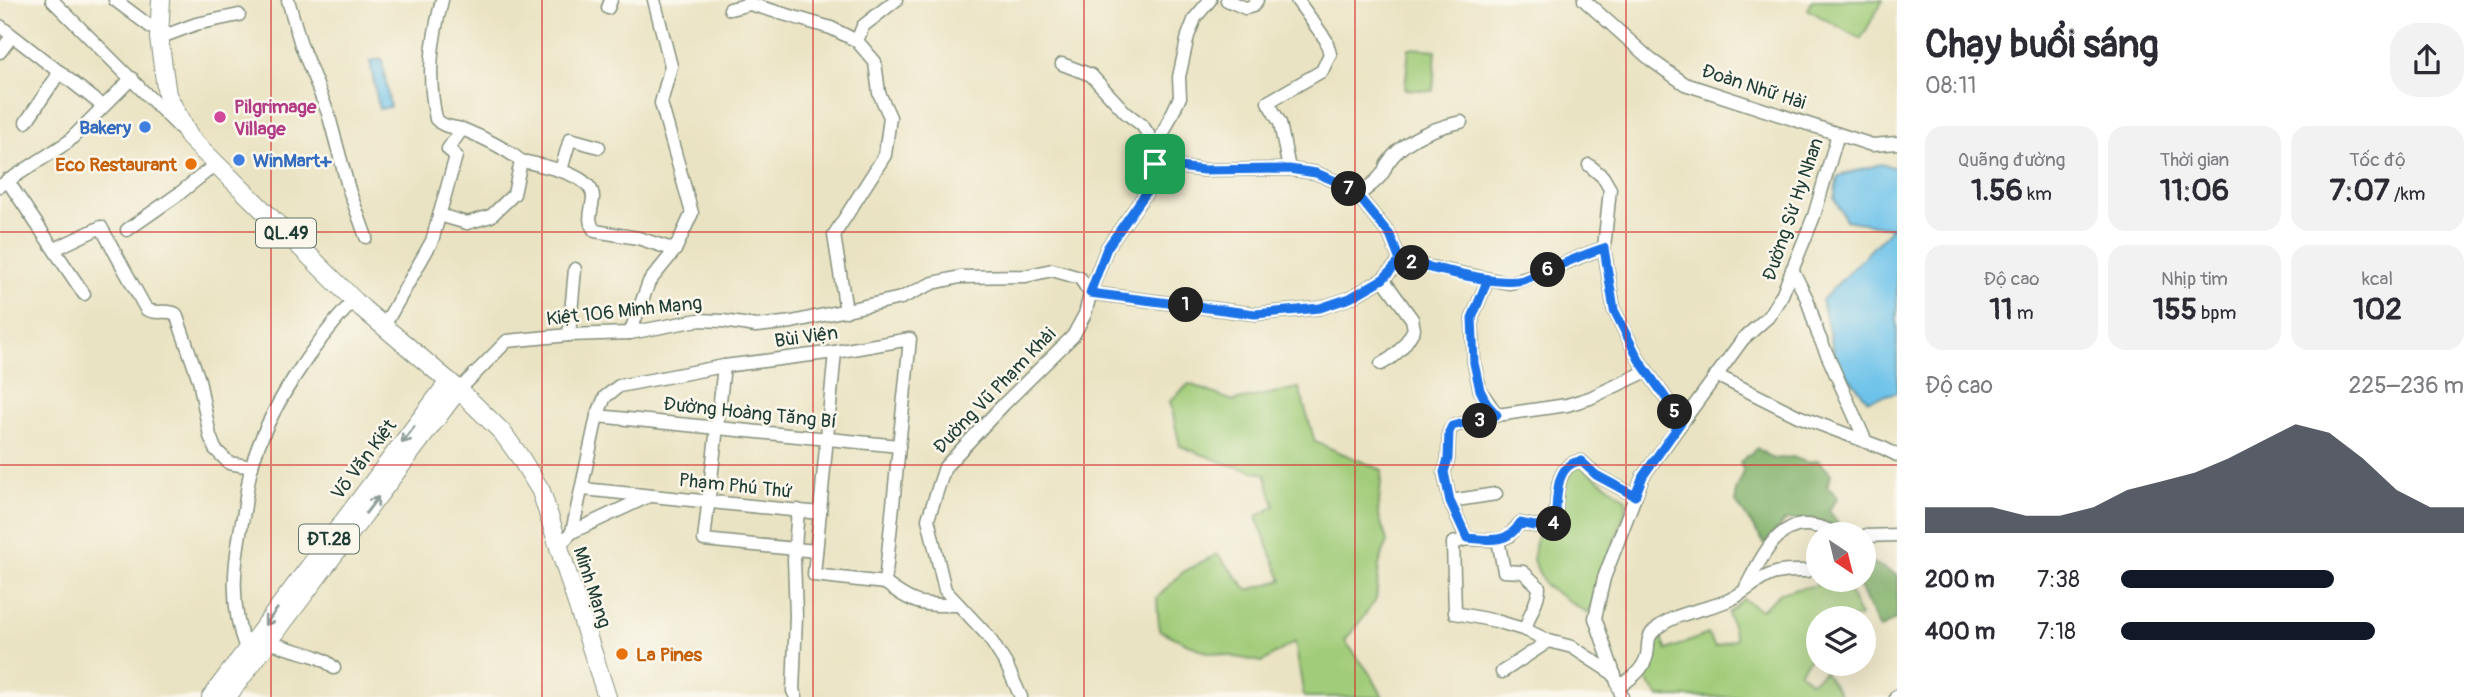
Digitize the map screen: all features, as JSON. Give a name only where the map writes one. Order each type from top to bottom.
[{"type":"highway","name":"QL.49","points":[[161,0],[159,35],[167,95],[190,138],[354,300],[454,385]]},
{"type":"highway","name":"Minh Mạng","points":[[454,385],[502,432],[541,491],[607,697]]},
{"type":"main road","name":"Võ Văn Kiệt","points":[[210,697],[246,649],[305,582],[454,385]]},
{"type":"main road","name":"Võ Văn Kiệt","points":[[229,697],[270,641],[305,582]]},
{"type":"street","points":[[52,0],[190,138]]},
{"type":"street","points":[[115,0],[159,35],[239,15]]},
{"type":"street","points":[[288,0],[300,45],[328,113],[349,190],[366,237]]},
{"type":"street","points":[[442,0],[433,39],[430,89],[436,119],[449,128],[462,129],[508,150],[521,161],[561,170],[590,188],[593,195],[589,219],[595,231],[638,239],[675,250]]},
{"type":"street","points":[[630,333],[649,282],[675,250],[692,213],[661,103],[671,66],[654,0]]},
{"type":"street","points":[[857,41],[863,26],[896,0]]},
{"type":"street","name":"Đường Vũ Phạm Khải","points":[[1021,697],[1006,664],[988,636],[945,590],[928,519],[945,467],[1073,336],[1085,314],[1107,248],[1146,193],[1158,144],[1180,97],[1179,77],[1188,36],[1195,18],[1210,0]]},
{"type":"street","points":[[1227,0],[1245,8],[1253,6],[1257,0]]},
{"type":"street","points":[[1289,169],[1280,124],[1268,102],[1322,71],[1330,54],[1326,40],[1297,0]]},
{"type":"street","name":"Đoàn Nhữ Hài","points":[[1584,0],[1651,60],[1685,84],[1872,145],[1897,144]]},
{"type":"street","points":[[730,9],[750,4],[831,28],[857,41],[875,62],[879,93],[890,117],[885,156],[834,235],[846,311]]},
{"type":"street","points":[[0,26],[103,106]]},
{"type":"street","points":[[0,52],[12,36]]},
{"type":"street","points":[[1062,64],[1091,75],[1126,113],[1142,125],[1152,140],[1151,149],[1155,164],[1203,170],[1289,169],[1316,173],[1337,181],[1358,196],[1390,235],[1400,261]]},
{"type":"street","points":[[26,122],[60,72]]},
{"type":"street","points":[[84,294],[55,249],[4,183],[68,142],[132,78]]},
{"type":"street","points":[[1358,196],[1382,175],[1386,165],[1397,152],[1415,138],[1438,127],[1461,122]]},
{"type":"street","points":[[384,326],[432,241],[456,156],[448,149],[462,129]]},
{"type":"street","name":"Đường Sử Hy Nhan","points":[[1619,687],[1595,618],[1604,578],[1635,496],[1643,476],[1682,421],[1743,339],[1768,317],[1782,295],[1814,216],[1838,134]]},
{"type":"street","points":[[561,170],[570,139],[599,147]]},
{"type":"street","points":[[439,215],[467,223],[491,216],[514,194],[521,161]]},
{"type":"street","points":[[127,230],[216,164]]},
{"type":"street","points":[[1589,165],[1603,177],[1610,189],[1604,248],[1614,310],[1647,371],[1682,421]]},
{"type":"street","points":[[55,249],[101,227],[146,309],[176,314],[199,380],[215,449],[229,463],[252,467]]},
{"type":"street","points":[[1400,261],[1508,282],[1522,280],[1604,248]]},
{"type":"street","points":[[1090,293],[1255,314],[1320,308],[1350,298],[1383,279],[1400,261]]},
{"type":"street","points":[[569,335],[575,269]]},
{"type":"street","points":[[1793,269],[1807,299],[1818,334],[1866,442]]},
{"type":"street","name":"Kiệt 106 Minh Mạng","points":[[454,385],[507,341],[630,333],[698,320],[756,326],[792,322],[901,298],[933,283],[960,277],[1026,275],[1052,270],[1080,278],[1090,293]]},
{"type":"street","points":[[1381,364],[1392,359],[1414,329],[1412,319],[1383,279]]},
{"type":"street","points":[[1488,279],[1472,318],[1474,363],[1480,390],[1497,415]]},
{"type":"street","points":[[246,649],[236,617],[234,574],[252,467],[267,427],[290,384],[319,341],[354,300]]},
{"type":"street","name":"Bùi Viện","points":[[572,531],[597,416],[605,397],[619,386],[724,366],[910,339],[886,583]]},
{"type":"street","points":[[835,352],[814,575],[886,583],[906,599],[919,604],[959,605]]},
{"type":"street","points":[[724,366],[705,540],[816,551]]},
{"type":"street","points":[[1467,538],[1450,501],[1444,472],[1451,428],[1497,415],[1567,405],[1590,398],[1647,371]]},
{"type":"street","points":[[1716,375],[1798,416],[1897,455]]},
{"type":"street","name":"Đường Hoàng Tăng Bí","points":[[597,416],[900,446]]},
{"type":"street","points":[[1635,496],[1596,475],[1581,461],[1567,467],[1560,481],[1555,524],[1534,526],[1520,523],[1509,536],[1498,540],[1467,538],[1453,543],[1455,613],[1496,621],[1572,647],[1619,687],[1642,667],[1647,654],[1647,641],[1651,633],[1661,625],[1729,600],[1772,574],[1806,571]]},
{"type":"street","name":"Phạm Phú Thứ","points":[[583,489],[820,513]]},
{"type":"street","points":[[1450,501],[1496,494]]},
{"type":"street","name":"Phạm Phú Thứ","points":[[558,547],[572,531],[650,496]]},
{"type":"street","points":[[796,697],[793,691],[798,510]]},
{"type":"street","points":[[1744,591],[1775,540],[1790,527],[1806,526]]},
{"type":"street","points":[[1876,536],[1897,535]]},
{"type":"street","points":[[1498,540],[1504,570],[1523,572],[1539,587],[1526,631]]},
{"type":"street","points":[[270,641],[325,660],[334,668]]},
{"type":"street","points":[[1502,671],[1549,641]]},
{"type":"green space","points":[[1812,0],[1883,0],[1861,39],[1807,9]]},
{"type":"green space","points":[[1409,48],[1436,50],[1433,91],[1405,89]]},
{"type":"green space","points":[[1189,384],[1233,401],[1299,388],[1315,442],[1382,470],[1378,513],[1387,541],[1379,565],[1376,600],[1345,641],[1371,675],[1383,697],[1304,697],[1295,642],[1262,662],[1203,651],[1159,630],[1157,598],[1183,572],[1217,554],[1248,590],[1282,580],[1256,517],[1275,506],[1265,474],[1230,465],[1180,446],[1170,401]]},
{"type":"green space","points":[[1757,448],[1773,459],[1793,457],[1808,463],[1818,460],[1831,474],[1827,486],[1838,497],[1829,510],[1837,522],[1786,520],[1765,544],[1736,502],[1736,490],[1744,472],[1740,462]]},
{"type":"green space","points":[[1578,464],[1626,499],[1625,513],[1588,614],[1545,585],[1533,560],[1538,529],[1558,527],[1563,485]]},
{"type":"green space","points":[[1876,564],[1897,575],[1897,618],[1880,629],[1876,621],[1876,606],[1869,606],[1862,592],[1876,592]]},
{"type":"green space","points":[[1806,587],[1806,592],[1849,592],[1856,606],[1806,606],[1806,663],[1799,672],[1811,682],[1819,676],[1827,676],[1842,697],[1659,697],[1644,676],[1653,641],[1659,633],[1667,650],[1708,634],[1715,647],[1736,639],[1728,613],[1743,599],[1761,610],[1782,592]]},
{"type":"water","points":[[382,59],[390,107],[379,109],[370,61]]},
{"type":"water","points":[[1881,164],[1897,168],[1897,392],[1868,400],[1836,362],[1822,300],[1892,228],[1846,220],[1834,198],[1838,176]]},
{"type":"place","name":"Pilgrimage Village","points":[[220,117]]},
{"type":"place","name":"Bakery","points":[[145,127]]},
{"type":"place","name":"WinMart+","points":[[239,160]]},
{"type":"place","name":"Eco Restaurant","points":[[191,164]]},
{"type":"place","name":"La Pines","points":[[622,654]]},
{"type":"route","points":[[1155,164],[1146,193],[1107,248],[1090,293],[1255,314],[1320,308],[1350,298],[1383,279],[1400,261],[1488,279],[1472,318],[1474,363],[1480,390],[1497,415],[1452,426],[1444,472],[1450,501],[1467,538],[1498,540],[1509,536],[1520,523],[1534,526],[1555,524],[1558,489],[1563,474],[1571,463],[1577,461],[1581,461],[1596,475],[1635,496],[1643,476],[1682,421],[1639,360],[1614,310],[1604,248],[1522,280],[1497,282],[1488,279],[1477,277],[1400,261],[1390,235],[1358,196],[1345,185],[1316,173],[1289,169],[1203,170],[1155,164]]}]
